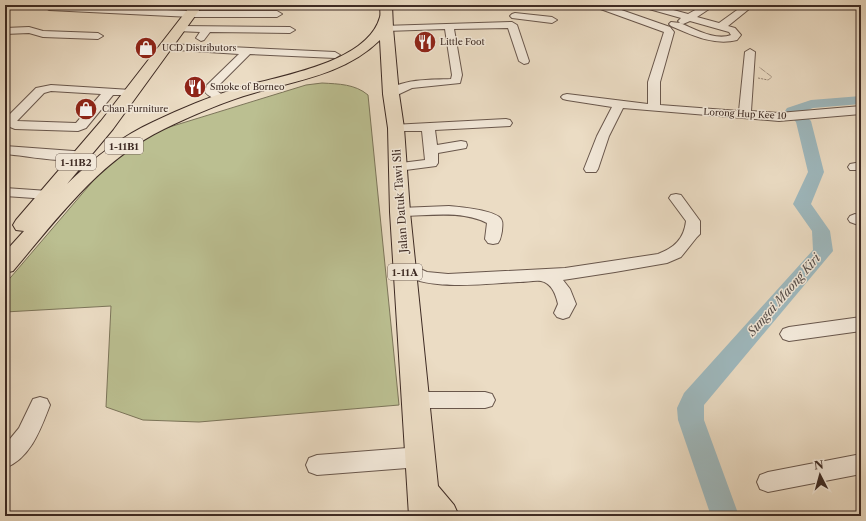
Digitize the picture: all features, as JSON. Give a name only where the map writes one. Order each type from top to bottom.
[{"type":"highway","name":"1-11B2","points":[[17,241],[48,195],[107,125],[189,19]]},
{"type":"highway","name":"1-11B1","points":[[5,266],[17,241],[90,172],[118,150],[141,135],[179,116],[246,91],[310,73],[340,62],[366,45],[376,36],[386,19]]},
{"type":"highway","name":"Jalan Datuk Tawi Sli","points":[[386,19],[391,94],[396,128],[400,212],[424,504]]},
{"type":"highway","points":[[218,96],[246,91]]},
{"type":"highway","points":[[5,274],[20,258],[17,241]]},
{"type":"highway","points":[[424,504],[443,516]]},
{"type":"street","points":[[511,5],[513,20],[524,61]]},
{"type":"street","points":[[606,5],[670,27],[718,38],[734,38],[736,35],[732,30],[645,5]]},
{"type":"street","points":[[654,108],[654,82],[670,27],[690,18],[711,5]]},
{"type":"street","points":[[720,27],[750,5]]},
{"type":"street","points":[[48,7],[116,10],[189,19],[277,14]]},
{"type":"street","points":[[87,35],[116,10]]},
{"type":"street","points":[[386,19],[465,22],[481,18]]},
{"type":"street","points":[[189,19],[207,29],[290,30]]},
{"type":"street","points":[[182,47],[189,19]]},
{"type":"street","points":[[386,19],[449,26],[513,20],[552,20]]},
{"type":"street","points":[[391,94],[396,89],[409,86],[456,81],[457,75],[449,26]]},
{"type":"street","points":[[207,29],[200,40],[218,42]]},
{"type":"street","points":[[5,31],[29,30],[43,34],[98,36]]},
{"type":"street","points":[[166,47],[335,55]]},
{"type":"street","points":[[218,96],[211,92],[213,85],[247,51]]},
{"type":"street","points":[[745,115],[750,52]]},
{"type":"street","points":[[107,125],[82,125],[78,127],[15,125],[9,122],[40,90],[51,88],[131,93]]},
{"type":"street","points":[[82,125],[110,91]]},
{"type":"street","name":"Lorong Hup Kee 10","points":[[567,96],[654,108],[787,117],[861,110]]},
{"type":"street","points":[[591,169],[603,136],[619,104]]},
{"type":"street","points":[[396,128],[506,123]]},
{"type":"street","points":[[398,167],[432,163],[428,127]]},
{"type":"street","points":[[431,150],[461,145]]},
{"type":"street","points":[[5,150],[56,155],[82,155]]},
{"type":"street","points":[[5,192],[48,195]]},
{"type":"street","points":[[405,267],[423,277],[448,280],[566,274],[661,259],[675,253],[692,234],[693,221],[676,198]]},
{"type":"street","points":[[400,212],[465,211],[486,215],[495,221],[493,239]]},
{"type":"street","points":[[543,275],[556,281],[563,289],[568,304],[563,313]]},
{"type":"street","points":[[789,334],[861,324]]},
{"type":"street","points":[[416,400],[485,400]]},
{"type":"street","points":[[5,458],[16,450],[25,439],[40,405]]},
{"type":"street","points":[[316,465],[420,457]]},
{"type":"street","points":[[768,482],[861,464]]},
{"type":"path","points":[[748,76],[768,80],[772,77],[761,68],[749,63]]},
{"type":"green space","points":[[322,83],[341,84],[363,91],[368,95],[399,405],[199,422],[143,420],[106,407],[111,306],[5,312],[5,284],[93,181],[109,165],[136,144],[163,129],[306,85]]},
{"type":"waterway","name":"Sungai Maong Kiri","points":[[725,516],[691,420],[690,408],[693,400],[823,251],[821,231],[802,204],[816,172],[803,121],[792,111],[811,104],[861,100]]},
{"type":"place","name":"Little Foot","points":[[425,42]]},
{"type":"place","name":"UCD Distributors","points":[[146,48]]},
{"type":"place","name":"Smoke of Borneo","points":[[195,87]]},
{"type":"place","name":"Chan Furniture","points":[[86,109]]}]
